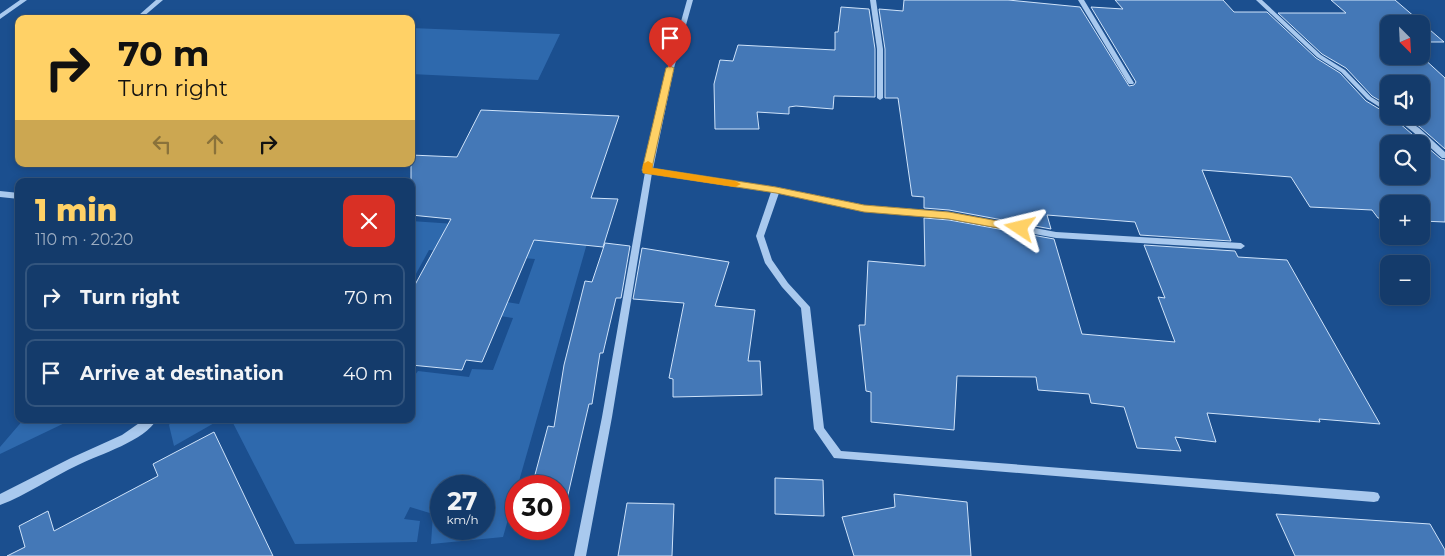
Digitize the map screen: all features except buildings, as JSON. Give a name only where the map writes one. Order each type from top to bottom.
[{"type":"street","points":[[0,17],[24,0]]},
{"type":"street","points":[[142,15],[160,0]]},
{"type":"street","points":[[580,556],[599,471],[647,170],[674,51],[690,0]]},
{"type":"street","points":[[873,0],[880,49],[880,98]]},
{"type":"street","points":[[1081,0],[1131,82]]},
{"type":"street","points":[[1259,0],[1319,56],[1343,71],[1369,98],[1380,106]]},
{"type":"street","points":[[1409,125],[1445,156]]},
{"type":"street","points":[[647,170],[776,190],[864,208],[949,215],[1056,235],[1241,246]]},
{"type":"street","points":[[776,190],[760,236],[768,261],[785,285],[805,307],[819,429],[838,454],[1374,498]]},
{"type":"street","points":[[0,194],[15,196]]},
{"type":"street","points":[[0,500],[115,444],[148,423]]},
{"type":"shaded area","points":[[415,28],[560,34],[538,80],[415,74]]},
{"type":"shaded area","points":[[415,221],[590,233],[521,475],[505,475],[505,530],[503,537],[495,538],[495,475],[430,475],[430,513],[410,507],[404,519],[420,521],[417,542],[295,544],[233,423],[415,423],[415,375],[418,371],[469,377],[472,369],[493,370],[513,318],[493,315],[500,301],[519,304],[535,259],[429,250],[415,276]]},
{"type":"shaded area","points":[[21,423],[65,423],[0,454],[0,447]]},
{"type":"shaded area","points":[[170,423],[214,423],[174,446],[169,425]]},
{"type":"shaded area","points":[[431,540],[472,540],[431,544]]},
{"type":"slow traffic","points":[[648,164],[647,170],[735,184]]},
{"type":"route","points":[[670,68],[647,170],[776,190],[864,208],[949,215],[1020,228]]}]
